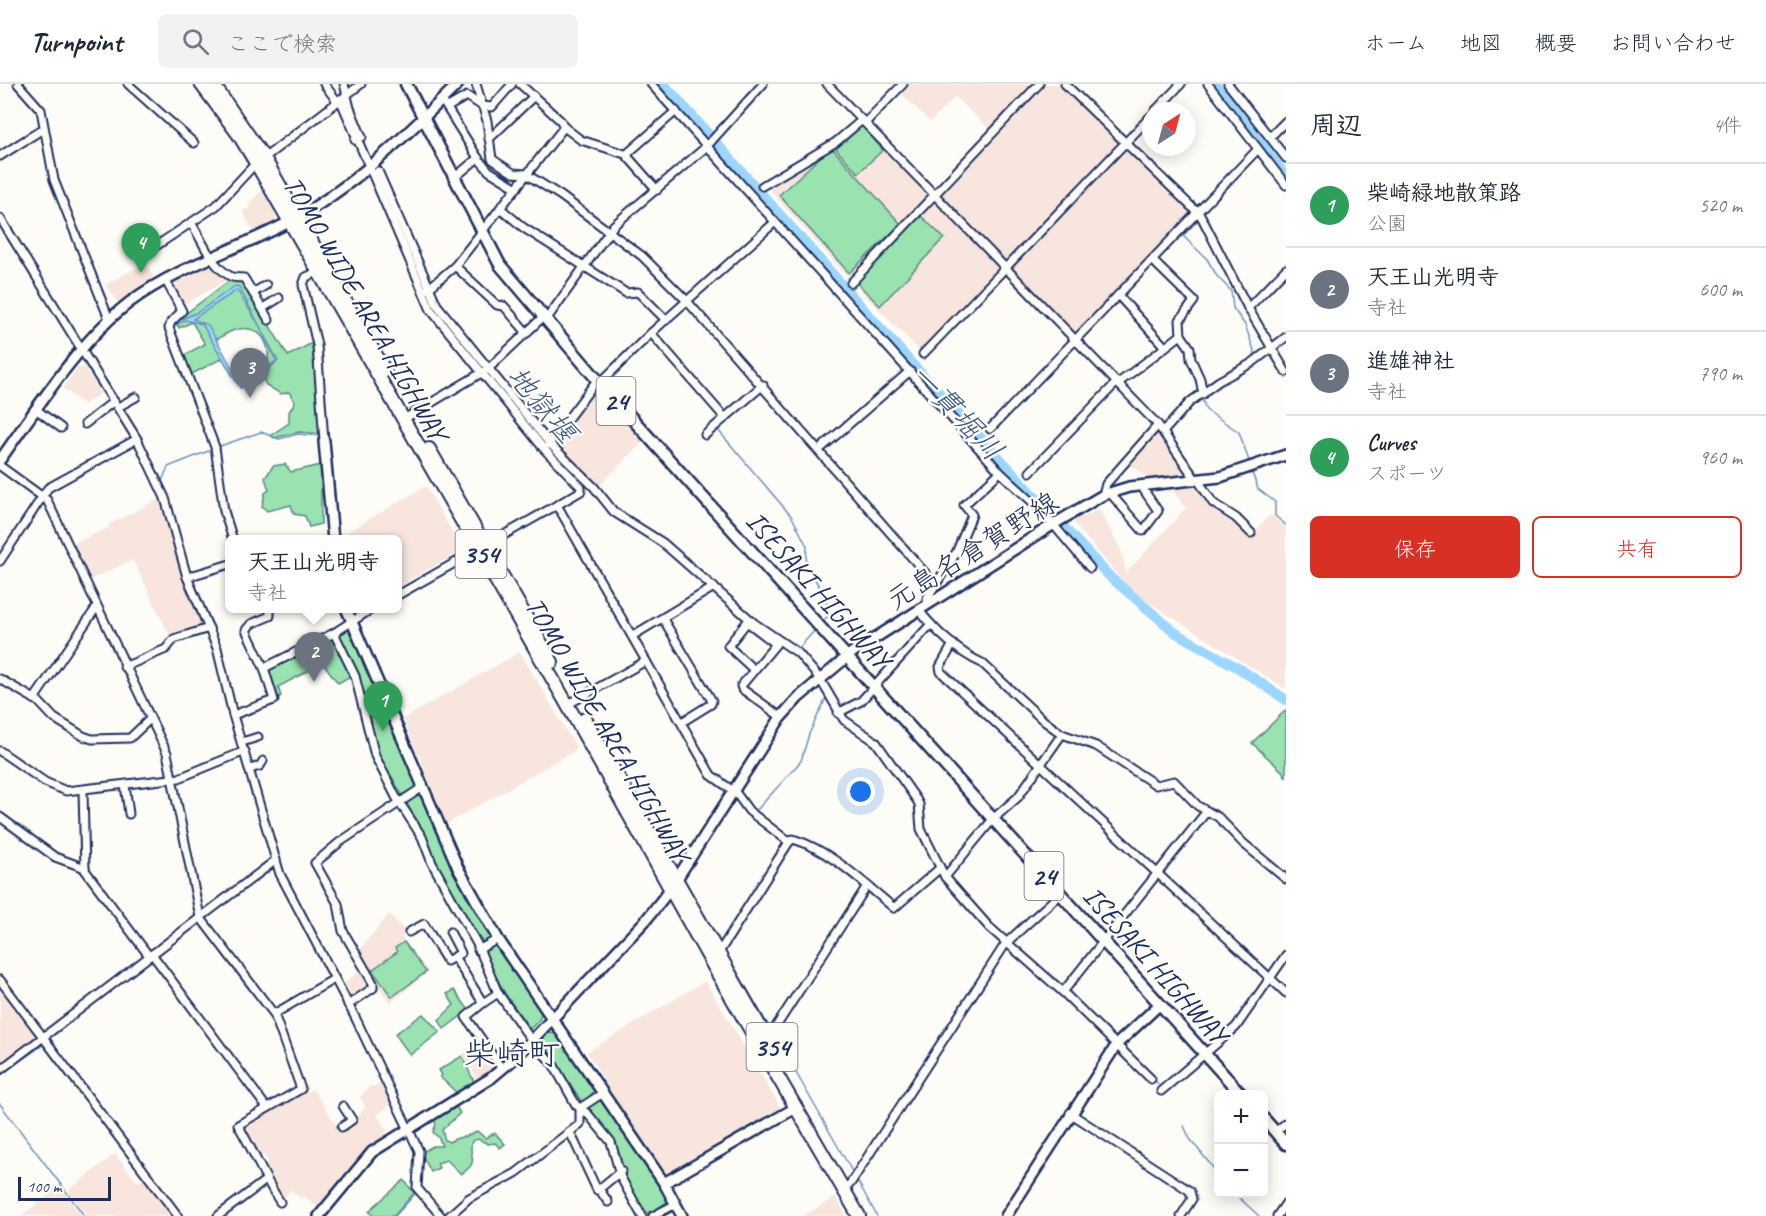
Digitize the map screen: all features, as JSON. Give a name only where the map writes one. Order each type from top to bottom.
[{"type":"highway","name":"TOMO WIDE AREA HIGHWAY","points":[[201,84],[260,161]]},
{"type":"highway","name":"TOMO WIDE AREA HIGHWAY","points":[[213,84],[409,416],[673,883],[768,1039],[868,1216]]},
{"type":"highway","name":"TOMO WIDE AREA HIGHWAY","points":[[293,219],[318,272],[574,700],[673,883],[718,974],[859,1216]]},
{"type":"main road","name":"ISESAKI HIGHWAY","points":[[406,84],[481,234],[500,265],[599,382],[1237,1090]]},
{"type":"main road","points":[[1268,1124],[1286,1144]]},
{"type":"street","points":[[18,84],[41,110],[54,180],[109,319]]},
{"type":"street","points":[[129,84],[194,143]]},
{"type":"street","points":[[324,84],[338,100],[367,168],[426,290],[581,487],[581,490],[557,505],[402,593]]},
{"type":"street","points":[[344,84],[362,137],[355,140]]},
{"type":"street","points":[[150,250],[216,206],[260,161],[361,84]]},
{"type":"street","points":[[444,104],[458,84]]},
{"type":"street","points":[[477,84],[490,154],[496,163],[513,173],[527,175],[611,231],[637,252],[687,301],[763,385],[935,584]]},
{"type":"street","points":[[0,460],[81,351],[109,319],[165,279],[293,219],[333,195],[367,168],[422,118],[444,104],[467,96],[482,106],[492,106],[512,84]]},
{"type":"street","points":[[520,84],[561,121],[564,127],[581,140],[628,155],[657,190]]},
{"type":"street","points":[[651,84],[774,223],[1000,472],[1053,524],[1090,568]]},
{"type":"street","points":[[409,416],[488,369],[545,319],[586,267],[614,225],[706,146],[763,84]]},
{"type":"street","points":[[827,84],[1161,428],[1213,503],[1236,518],[1251,533]]},
{"type":"street","points":[[762,186],[836,142],[863,122],[903,84]]},
{"type":"street","points":[[851,283],[1039,84]]},
{"type":"street","points":[[1065,84],[1198,214],[1248,308],[1286,372]]},
{"type":"street","points":[[1164,102],[1181,84]]},
{"type":"street","points":[[1208,84],[1286,185]]},
{"type":"street","points":[[1228,84],[1286,158]]},
{"type":"street","points":[[489,139],[534,96]]},
{"type":"street","points":[[444,104],[478,158],[489,171],[516,188]]},
{"type":"street","points":[[628,155],[676,111]]},
{"type":"street","points":[[1270,138],[1286,121]]},
{"type":"street","points":[[923,354],[1142,125]]},
{"type":"street","points":[[426,290],[455,266],[564,127]]},
{"type":"street","points":[[0,156],[43,129]]},
{"type":"street","points":[[990,429],[1258,149]]},
{"type":"street","points":[[454,178],[478,158]]},
{"type":"street","points":[[378,171],[435,315],[480,373],[547,446],[594,487],[614,512],[663,543],[771,637],[776,644],[741,686],[781,717]]},
{"type":"street","points":[[501,208],[524,228],[626,293],[638,291],[666,320]]},
{"type":"street","points":[[0,218],[137,439],[165,498],[187,577],[217,648],[233,715],[285,884],[348,1005],[418,1151],[417,1188],[441,1216]]},
{"type":"street","points":[[547,446],[599,382],[774,223]]},
{"type":"street","points":[[192,224],[212,257],[230,276],[244,278],[269,320]]},
{"type":"street","points":[[1152,260],[1194,301],[1194,304],[1180,317],[1181,335],[1190,348],[1191,359],[1200,379],[1203,394]]},
{"type":"street","points":[[455,266],[497,305],[504,306],[527,333]]},
{"type":"street","points":[[1248,308],[1286,269]]},
{"type":"street","points":[[318,272],[306,277],[303,285],[316,345],[333,535]]},
{"type":"street","points":[[165,279],[182,311],[171,321],[169,328],[215,447],[224,511],[231,535]]},
{"type":"street","points":[[253,293],[266,285]]},
{"type":"street","points":[[1118,295],[1165,347]]},
{"type":"street","points":[[263,308],[279,298]]},
{"type":"street","points":[[651,333],[725,418]]},
{"type":"street","points":[[1030,472],[1117,384],[1181,335]]},
{"type":"street","points":[[1141,486],[1158,512],[1143,531],[1107,494],[1106,484],[1190,402],[1252,363],[1271,346],[1286,337]]},
{"type":"street","points":[[819,450],[910,371]]},
{"type":"street","points":[[705,435],[763,385]]},
{"type":"street","points":[[85,424],[116,404],[136,397]]},
{"type":"street","points":[[37,410],[61,428]]},
{"type":"street","points":[[0,561],[48,488],[137,439]]},
{"type":"street","name":"元島名倉賀野線","points":[[319,1216],[362,1162],[407,1129],[502,1069],[552,1021],[646,920],[673,883],[781,717],[820,679],[848,656],[1053,524],[1107,494],[1141,486],[1197,480],[1234,473],[1286,455]]},
{"type":"street","points":[[0,466],[46,500],[167,753],[200,917],[274,1014],[301,1089],[238,1125],[280,1202]]},
{"type":"street","points":[[928,604],[927,598],[956,553],[972,515],[964,505],[1000,472]]},
{"type":"street","points":[[557,505],[682,723],[707,771],[733,790],[749,811],[789,842]]},
{"type":"street","points":[[187,577],[225,566]]},
{"type":"street","points":[[632,636],[714,587]]},
{"type":"street","points":[[34,699],[96,608]]},
{"type":"street","points":[[919,610],[953,644],[970,658],[982,663],[1044,721],[1062,734],[1096,746],[1156,785],[1174,781],[1198,806],[1218,817],[1286,879]]},
{"type":"street","points":[[233,715],[274,700],[264,668],[246,630],[251,624],[270,616],[270,613]]},
{"type":"street","points":[[348,613],[458,868],[498,939],[664,1183],[682,1216]]},
{"type":"street","points":[[264,668],[334,633],[367,613]]},
{"type":"street","points":[[663,619],[712,701],[711,704],[682,723]]},
{"type":"street","points":[[754,670],[728,646],[747,622],[798,653],[820,679],[844,720],[876,742],[919,804],[921,829],[939,868],[989,927],[1062,992],[1151,1079]]},
{"type":"street","points":[[838,712],[857,705],[931,624]]},
{"type":"street","points":[[124,667],[166,649],[174,639],[209,628]]},
{"type":"street","points":[[334,633],[355,676],[375,756],[399,801],[422,837],[432,863],[498,993],[532,1041],[552,1064],[573,1100],[611,1142],[627,1191],[640,1215]]},
{"type":"street","points":[[953,644],[940,667],[941,672],[1286,993]]},
{"type":"street","points":[[574,700],[646,661]]},
{"type":"street","points":[[0,679],[34,699],[54,718],[92,739],[130,738],[150,719]]},
{"type":"street","points":[[945,877],[993,819],[1018,797],[1062,734]]},
{"type":"street","points":[[242,742],[258,737]]},
{"type":"street","points":[[0,751],[45,782],[66,791],[83,791],[172,779],[244,751]]},
{"type":"street","points":[[250,769],[260,766],[264,761]]},
{"type":"street","points":[[125,785],[129,814]]},
{"type":"street","points":[[348,1005],[369,993],[374,988],[373,983],[343,930],[338,904],[315,863],[399,801],[423,787]]},
{"type":"street","points":[[83,791],[85,868]]},
{"type":"street","points":[[1062,992],[1207,811]]},
{"type":"street","points":[[0,817],[56,857],[85,868],[267,1108]]},
{"type":"street","points":[[718,954],[793,839],[813,847],[867,885],[894,908],[939,868]]},
{"type":"street","points":[[0,1070],[276,860]]},
{"type":"street","points":[[768,1039],[867,885]]},
{"type":"street","points":[[850,1184],[1006,943],[1060,894]]},
{"type":"street","points":[[409,932],[424,924],[447,961],[461,953],[450,932]]},
{"type":"street","points":[[478,950],[498,939]]},
{"type":"street","points":[[1161,1091],[1204,1053],[1223,1041],[1236,1027],[1286,955]]},
{"type":"street","points":[[455,958],[483,1003]]},
{"type":"street","points":[[274,1014],[334,979]]},
{"type":"street","points":[[0,980],[178,1216]]},
{"type":"street","points":[[498,993],[466,1017],[502,1069]]},
{"type":"street","points":[[1006,1216],[1070,1113],[1117,1044],[1160,1005]]},
{"type":"street","points":[[580,1108],[603,1093]]},
{"type":"street","points":[[342,1127],[352,1120],[343,1106]]},
{"type":"street","points":[[664,1183],[797,1107]]},
{"type":"street","points":[[449,1216],[469,1198],[516,1173],[536,1155],[580,1124],[580,1108]]},
{"type":"street","points":[[1070,1113],[1190,1191],[1192,1199],[1181,1216]]},
{"type":"street","points":[[1275,1132],[1286,1123]]},
{"type":"street","points":[[570,1132],[597,1190]]},
{"type":"street","points":[[608,1202],[599,1189],[621,1171]]},
{"type":"street","points":[[218,1216],[266,1180]]},
{"type":"street","points":[[1277,1216],[1286,1203]]},
{"type":"street","points":[[653,1216],[676,1204]]},
{"type":"shaded area","points":[[907,84],[1061,84],[1195,213],[1075,336],[1006,265],[920,351],[854,284],[766,186],[861,125],[934,200],[996,135],[955,97],[930,122],[900,92]]},
{"type":"shaded area","points":[[263,190],[276,213],[276,220],[254,231],[242,212],[251,207],[248,204]]},
{"type":"shaded area","points":[[146,263],[153,277],[118,302],[105,285]]},
{"type":"shaded area","points":[[214,264],[227,280],[182,306],[170,285]]},
{"type":"shaded area","points":[[78,367],[85,368],[101,393],[84,405],[63,388]]},
{"type":"shaded area","points":[[595,388],[599,389],[645,440],[597,488],[552,444]]},
{"type":"shaded area","points":[[1160,429],[1191,475],[1149,479],[1129,463]]},
{"type":"shaded area","points":[[1198,484],[1251,535],[1270,515],[1286,526],[1286,689],[1142,598],[1124,583],[1070,518],[1079,513],[1085,517],[1099,509],[1122,552],[1126,573],[1186,508],[1170,487]]},
{"type":"shaded area","points":[[426,486],[462,550],[402,585],[402,535],[342,535]]},
{"type":"shaded area","points":[[161,498],[183,574],[204,629],[171,638],[133,560],[89,580],[72,544],[109,528],[108,525]]},
{"type":"shaded area","points":[[520,652],[577,749],[447,824],[403,719]]},
{"type":"shaded area","points":[[389,914],[407,933],[402,938],[428,972],[390,1003],[377,984],[372,983],[368,989],[350,1001],[342,985],[366,966],[357,953]]},
{"type":"shaded area","points":[[705,981],[782,1110],[664,1179],[587,1052]]},
{"type":"shaded area","points":[[0,985],[37,1036],[0,1063]]},
{"type":"shaded area","points":[[481,1041],[496,1064],[495,1068],[477,1083],[473,1071],[462,1055]]},
{"type":"shaded area","points":[[380,1082],[391,1104],[377,1115],[387,1131],[385,1134],[387,1138],[321,1209],[304,1196],[302,1199],[290,1190],[282,1201],[263,1167],[268,1162],[264,1155],[260,1157],[242,1125],[313,1089],[341,1132],[355,1122],[365,1107],[360,1097],[370,1086],[374,1087]]},
{"type":"shaded area","points":[[115,1154],[137,1182],[144,1178],[172,1216],[82,1216],[86,1214],[68,1191]]},
{"type":"shaded area","points":[[60,1186],[82,1216],[21,1216]]},
{"type":"shaded area","points":[[836,1197],[846,1216],[803,1216]]},
{"type":"green space","points":[[862,126],[883,150],[858,173],[836,149]]},
{"type":"green space","points":[[831,147],[901,224],[849,273],[779,195]]},
{"type":"green space","points":[[921,216],[944,238],[880,306],[857,283]]},
{"type":"green space","points":[[230,280],[243,282],[288,356],[312,343],[320,434],[299,432],[274,438],[271,435],[289,423],[289,412],[295,402],[289,392],[281,394],[266,385],[261,374],[267,362],[267,348],[265,341],[256,331],[239,329],[214,341],[223,358],[192,374],[184,355],[205,344],[192,322],[179,328],[176,321]]},
{"type":"green space","points":[[285,464],[291,472],[321,465],[321,524],[309,527],[305,516],[294,514],[291,505],[267,511],[262,506],[265,493],[269,490],[265,478],[273,466]]},
{"type":"green space","points":[[349,626],[417,781],[416,787],[402,795],[378,752],[365,710],[359,674],[339,635]]},
{"type":"green space","points":[[331,638],[351,676],[338,683],[323,663],[278,687],[281,696],[277,698],[268,669]]},
{"type":"green space","points":[[1286,710],[1286,778],[1283,772],[1252,743]]},
{"type":"green space","points":[[419,793],[493,935],[484,944],[467,918],[437,863],[425,833],[405,801]]},
{"type":"green space","points":[[404,942],[426,972],[392,997],[372,970],[397,952],[395,948]]},
{"type":"green space","points":[[494,944],[500,946],[541,1011],[540,1019],[530,1029],[506,995],[484,955],[485,950]]},
{"type":"green space","points":[[454,990],[469,1010],[444,1029],[439,1020],[454,1005],[447,994]]},
{"type":"green space","points":[[423,1014],[440,1032],[410,1055],[395,1034]]},
{"type":"green space","points":[[548,1033],[556,1034],[596,1089],[585,1101],[581,1101],[542,1040]]},
{"type":"green space","points":[[462,1056],[475,1084],[458,1094],[440,1077],[442,1075],[439,1070]]},
{"type":"green space","points":[[599,1098],[603,1099],[669,1200],[649,1215],[630,1190],[615,1142],[588,1108]]},
{"type":"green space","points":[[454,1103],[460,1113],[442,1130],[445,1140],[449,1142],[477,1131],[485,1138],[495,1133],[505,1144],[500,1148],[495,1143],[488,1144],[478,1139],[472,1141],[471,1165],[461,1174],[447,1160],[437,1163],[439,1168],[431,1172],[421,1153],[433,1146],[442,1146],[439,1138],[433,1132],[436,1124],[432,1115]]},
{"type":"green space","points":[[404,1180],[414,1193],[394,1216],[373,1216],[369,1211]]},
{"type":"water","points":[[235,286],[239,287],[278,361],[256,379],[255,377],[276,361],[259,325],[237,290],[193,319],[208,325],[239,380],[243,382],[247,380],[248,384],[240,388],[202,324],[185,320],[174,326],[173,323],[198,312]]},
{"type":"waterway","name":"一貫堀川","points":[[664,84],[915,367],[1110,577],[1176,633],[1240,669],[1286,700]]},
{"type":"waterway","points":[[1215,84],[1286,176]]},
{"type":"waterway","points":[[474,88],[476,98]]},
{"type":"waterway","points":[[491,163],[500,168]]},
{"type":"waterway","points":[[557,197],[584,217]]},
{"type":"waterway","points":[[1198,220],[1183,236],[1207,259],[1217,276],[1231,291],[1233,308],[1245,325],[1255,353],[1251,360]]},
{"type":"waterway","points":[[638,258],[650,269]]},
{"type":"waterway","name":"地獄堰","points":[[419,273],[425,288]]},
{"type":"waterway","name":"地獄堰","points":[[427,292],[432,301]]},
{"type":"waterway","name":"地獄堰","points":[[435,308],[483,368]]},
{"type":"waterway","name":"地獄堰","points":[[488,374],[521,414]]},
{"type":"waterway","points":[[1202,399],[1206,410],[1239,432],[1249,461]]},
{"type":"waterway","points":[[719,427],[718,430],[792,517],[807,546],[806,564],[823,593],[830,614],[822,622]]},
{"type":"waterway","points":[[220,446],[261,432],[279,439],[298,434],[319,436]]},
{"type":"waterway","points":[[162,481],[168,467],[211,450]]},
{"type":"waterway","points":[[1252,473],[1258,489],[1275,502],[1275,516],[1286,525]]},
{"type":"waterway","points":[[798,649],[815,630]]},
{"type":"waterway","name":"地獄堰","points":[[793,653],[811,674]]},
{"type":"waterway","name":"地獄堰","points":[[823,690],[834,712]]},
{"type":"waterway","points":[[756,811],[801,761],[809,734],[826,698]]},
{"type":"waterway","name":"地獄堰","points":[[837,716],[846,726]]},
{"type":"waterway","name":"地獄堰","points":[[885,760],[909,795]]},
{"type":"waterway","name":"地獄堰","points":[[915,804],[918,829]]},
{"type":"waterway","points":[[771,1030],[725,951],[789,849]]},
{"type":"waterway","name":"地獄堰","points":[[927,849],[935,866]]},
{"type":"waterway","name":"地獄堰","points":[[950,878],[979,910]]},
{"type":"waterway","points":[[202,927],[270,1016],[281,1045]]},
{"type":"waterway","points":[[160,959],[265,1099]]},
{"type":"waterway","points":[[45,1031],[100,989]]},
{"type":"waterway","name":"地獄堰","points":[[1087,1011],[1115,1036]]},
{"type":"waterway","points":[[774,1034],[853,1173]]},
{"type":"waterway","points":[[0,1075],[43,1045],[173,1216]]},
{"type":"waterway","name":"地獄堰","points":[[1124,1046],[1138,1061]]},
{"type":"waterway","name":"地獄堰","points":[[1153,1078],[1158,1084]]},
{"type":"waterway","points":[[248,1123],[304,1090]]},
{"type":"waterway","points":[[0,1104],[83,1214]]},
{"type":"waterway","points":[[235,1126],[235,1122],[248,1115]]},
{"type":"waterway","name":"地獄堰","points":[[1184,1126],[1190,1139],[1214,1169]]},
{"type":"waterway","points":[[212,1216],[260,1179],[256,1167]]},
{"type":"waterway","points":[[857,1180],[877,1216]]},
{"type":"waterway","points":[[395,1216],[415,1194]]},
{"type":"waterway","name":"地獄堰","points":[[1239,1198],[1259,1216]]},
{"type":"place","name":"Curves","points":[[141,273]]},
{"type":"place","name":"進雄神社","points":[[250,398]]},
{"type":"place","name":"天王山光明寺","points":[[314,682]]},
{"type":"place","name":"柴崎緑地散策路","points":[[383,731]]},
{"type":"district","name":"柴崎町","points":[[512,1053]]}]
